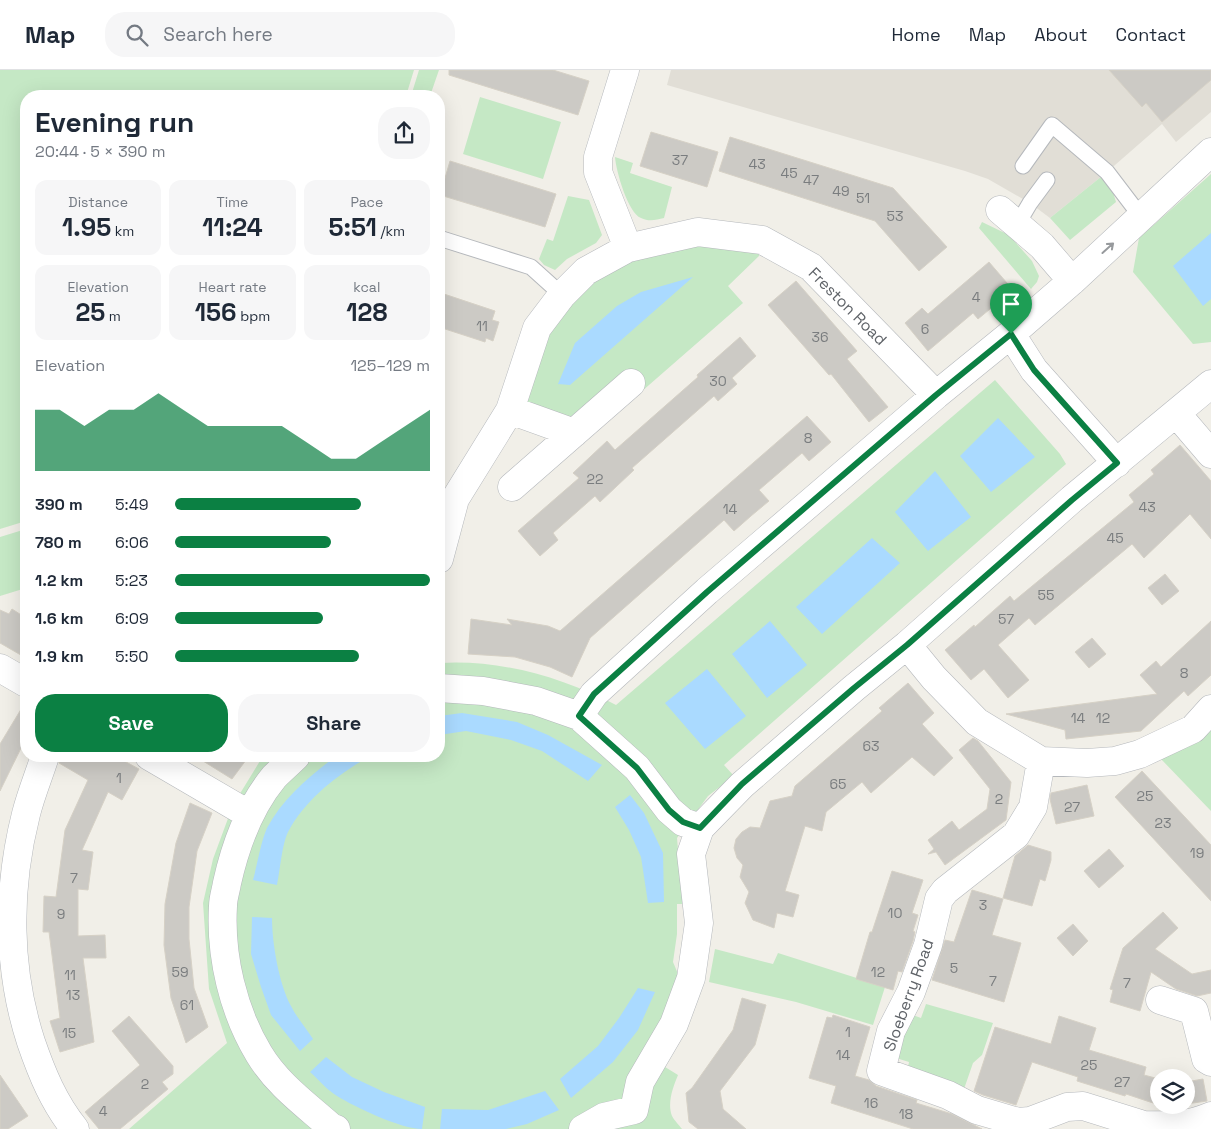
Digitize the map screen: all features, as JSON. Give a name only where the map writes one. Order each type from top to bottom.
[{"type":"street","points":[[625,70],[598,157],[598,172],[628,248]]},
{"type":"street","points":[[579,716],[594,694],[707,592],[1072,281],[1211,152]]},
{"type":"street","points":[[1008,218],[1042,246],[1072,281]]},
{"type":"street","name":"Freston Road","points":[[445,536],[455,499],[510,410],[537,328],[562,295],[586,271],[628,248],[698,232],[762,240],[811,267],[936,395]]},
{"type":"street","points":[[1011,334],[1034,370],[1117,463]]},
{"type":"street","points":[[512,487],[631,383]]},
{"type":"street","points":[[583,1129],[604,1117],[639,1120],[640,1082],[674,1024],[691,978],[699,923],[691,854],[700,828],[742,784],[907,645],[1051,517],[1211,384]]},
{"type":"street","points":[[510,410],[574,433]]},
{"type":"street","points":[[1176,413],[1211,454]]},
{"type":"street","points":[[907,645],[934,678],[977,722],[1041,761],[1115,761],[1140,754],[1194,729],[1211,709]]},
{"type":"street","points":[[0,668],[20,680]]},
{"type":"street","points":[[445,686],[536,701],[579,716],[637,768],[669,810],[683,822],[700,828]]},
{"type":"street","name":"Sloeberry Road","points":[[1041,761],[1033,807],[1016,836],[945,891],[940,899],[928,945],[911,992],[891,1031],[881,1071],[948,1095],[977,1110],[1018,1122],[1047,1123],[1067,1107],[1083,1106],[1143,1127],[1195,1123],[1211,1116]]},
{"type":"street","points":[[43,762],[26,813],[17,860],[11,915],[12,947],[16,981],[24,1019],[42,1074],[62,1113],[75,1129]]},
{"type":"street","points":[[159,762],[250,815]]},
{"type":"street","points":[[290,762],[274,777],[250,815],[232,858],[223,904],[225,959],[233,993],[245,1025],[264,1061],[280,1081],[331,1127],[336,1129]]},
{"type":"street","points":[[1160,1000],[1203,1009],[1209,1067]]},
{"type":"lane","points":[[1023,166],[1052,125],[1108,172],[1142,218]]},
{"type":"lane","points":[[1008,218],[1030,203],[1046,180]]},
{"type":"lane","points":[[445,240],[531,267],[562,295]]},
{"type":"shaded area","points":[[671,70],[1211,70],[1211,112],[1176,142],[1162,124],[1050,218],[1030,203],[988,179],[965,171],[667,85]]},
{"type":"green space","points":[[0,70],[414,70],[408,90],[20,90],[20,523],[0,529]]},
{"type":"green space","points":[[419,70],[439,70],[432,90],[413,90]]},
{"type":"green space","points":[[480,97],[561,122],[543,179],[463,154]]},
{"type":"green space","points":[[615,157],[633,163],[630,173],[672,187],[664,218],[647,220],[636,215],[627,200]]},
{"type":"green space","points":[[1107,172],[1116,202],[1070,240],[1050,218]]},
{"type":"green space","points":[[1211,174],[1211,342],[1193,344],[1133,272],[1139,238]]},
{"type":"green space","points":[[568,196],[589,200],[602,235],[596,243],[567,259],[555,270],[544,265],[539,259],[547,239],[553,241]]},
{"type":"green space","points":[[982,222],[1009,235],[1032,261],[1039,276],[1031,289],[979,228]]},
{"type":"green space","points":[[762,240],[759,256],[728,286],[743,303],[641,392],[631,383],[574,433],[510,410],[537,328],[628,248]]},
{"type":"green space","points":[[995,380],[1060,454],[1066,464],[724,765],[734,776],[708,796],[677,838],[680,873],[686,904],[677,904],[677,934],[673,962],[678,974],[663,1027],[644,1054],[678,1075],[670,1106],[672,1116],[682,1129],[129,1129],[227,1043],[209,989],[203,903],[213,859],[233,805],[259,762],[445,762],[445,663],[484,664],[530,672],[574,686],[616,705]]},
{"type":"green space","points":[[20,531],[20,590],[0,596],[0,537]]},
{"type":"green space","points":[[1211,723],[1211,811],[1161,759]]},
{"type":"green space","points":[[715,949],[773,964],[778,953],[885,987],[873,1025],[796,1002],[709,982]]},
{"type":"green space","points":[[926,1004],[993,1023],[982,1055],[973,1063],[964,1089],[907,1072],[909,1062],[896,1058],[910,1014],[921,1018]]},
{"type":"water","points":[[1211,233],[1211,299],[1203,306],[1173,266]]},
{"type":"water","points":[[693,277],[570,385],[558,384],[575,343],[617,306],[641,292]]},
{"type":"water","points":[[998,418],[1035,457],[991,492],[960,456]]},
{"type":"water","points":[[935,471],[971,517],[928,551],[895,512]]},
{"type":"water","points":[[872,538],[900,563],[822,634],[796,607]]},
{"type":"water","points":[[770,621],[807,665],[767,698],[732,654]]},
{"type":"water","points":[[707,669],[746,716],[705,749],[665,703]]},
{"type":"water","points":[[462,713],[517,722],[548,735],[602,765],[588,781],[542,751],[511,740],[466,731],[445,734],[445,715]]},
{"type":"water","points":[[328,762],[360,762],[339,776],[310,801],[295,821],[284,843],[277,885],[253,880],[265,833],[273,817],[289,797]]},
{"type":"water","points":[[630,795],[644,813],[663,853],[664,902],[648,903],[641,857],[629,830],[615,807]]},
{"type":"water","points":[[252,917],[272,918],[273,939],[283,986],[293,1010],[313,1039],[300,1051],[271,1015],[251,954]]},
{"type":"water","points":[[638,988],[655,992],[638,1030],[613,1062],[571,1098],[560,1079],[598,1046]]},
{"type":"water","points":[[326,1057],[352,1077],[384,1092],[425,1107],[422,1129],[378,1117],[333,1094],[310,1072]]},
{"type":"water","points":[[545,1091],[559,1110],[527,1124],[506,1129],[440,1129],[442,1109],[488,1110]]},
{"type":"building","points":[[449,70],[553,70],[589,81],[578,115],[449,75]]},
{"type":"building","points":[[1109,70],[1211,70],[1211,80],[1162,122],[1146,103],[1142,107]]},
{"type":"building","points":[[651,132],[718,152],[707,187],[640,166]]},
{"type":"building","points":[[730,137],[893,188],[947,247],[919,271],[875,221],[719,171]]},
{"type":"building","points":[[450,161],[556,194],[545,227],[445,197],[445,178]]},
{"type":"building","points":[[989,262],[1013,290],[978,319],[973,313],[928,351],[905,323],[922,308],[928,314]]},
{"type":"building","points":[[796,281],[857,351],[847,359],[888,407],[869,422],[831,374],[829,375],[768,305]]},
{"type":"building","points":[[445,294],[495,311],[492,320],[499,322],[493,341],[486,338],[485,342],[445,329]]},
{"type":"building","points":[[740,337],[756,356],[732,378],[737,384],[718,401],[714,396],[632,468],[634,470],[600,502],[595,496],[553,533],[558,540],[540,556],[518,531],[579,478],[573,473],[607,441],[615,450],[698,377],[697,375]]},
{"type":"building","points":[[807,416],[831,442],[809,461],[802,453],[759,490],[769,501],[734,531],[724,520],[590,638],[572,677],[550,667],[515,657],[468,654],[471,619],[512,625],[507,619],[548,626],[560,631]]},
{"type":"building","points":[[1180,445],[1211,481],[1211,539],[1190,514],[1144,558],[1132,544],[1035,625],[1029,618],[998,645],[1029,680],[1008,698],[984,669],[971,680],[945,650],[1010,596],[1014,601],[1134,502],[1129,495],[1154,474],[1151,470]]},
{"type":"building","points":[[1165,574],[1179,591],[1162,605],[1148,588]]},
{"type":"building","points":[[12,609],[20,614],[20,655],[0,643],[0,610],[9,614]]},
{"type":"building","points":[[1211,621],[1211,675],[1188,696],[1184,691],[1141,731],[1066,739],[1065,730],[1006,714],[1157,694],[1140,675],[1156,661],[1161,667]]},
{"type":"building","points":[[1092,638],[1106,654],[1089,668],[1075,652]]},
{"type":"building","points":[[908,683],[934,713],[922,724],[953,758],[934,776],[912,757],[871,793],[862,782],[826,812],[822,831],[805,826],[785,891],[799,895],[793,917],[777,913],[774,928],[753,920],[745,903],[749,892],[740,877],[743,865],[737,858],[734,848],[736,839],[750,827],[760,828],[770,801],[792,796],[795,786],[882,711],[879,708]]},
{"type":"building","points":[[20,711],[20,750],[0,791],[0,744]]},
{"type":"building","points":[[973,738],[978,741],[1011,782],[1006,820],[945,865],[936,852],[928,854],[934,849],[928,840],[952,821],[959,830],[987,809],[990,789],[959,750]]},
{"type":"building","points":[[126,762],[139,769],[122,800],[108,792],[82,850],[93,852],[88,890],[78,889],[78,936],[105,935],[106,958],[83,958],[94,1042],[60,1052],[50,1021],[60,1018],[49,932],[43,932],[44,896],[56,897],[65,830],[88,780],[59,763]]},
{"type":"building","points":[[205,762],[245,762],[232,779]]},
{"type":"building","points":[[1142,771],[1211,845],[1211,901],[1115,797]]},
{"type":"building","points":[[1087,785],[1094,816],[1056,824],[1050,799],[1051,793]]},
{"type":"building","points":[[190,803],[212,813],[197,851],[189,907],[189,939],[194,988],[208,1027],[186,1043],[171,998],[164,945],[165,904],[176,843]]},
{"type":"building","points":[[1028,845],[1051,852],[1051,860],[1045,881],[1040,879],[1032,906],[1003,898],[1015,856]]},
{"type":"building","points":[[1109,849],[1124,866],[1099,888],[1084,871]]},
{"type":"building","points":[[892,871],[923,880],[912,913],[918,915],[913,931],[915,932],[913,941],[902,972],[898,971],[893,990],[856,979],[870,932],[872,932]]},
{"type":"building","points":[[972,890],[1003,899],[992,935],[1021,943],[1004,1002],[932,980],[945,940],[954,942]]},
{"type":"building","points":[[1163,912],[1178,928],[1155,949],[1192,974],[1211,970],[1211,993],[1197,996],[1176,989],[1151,972],[1140,1011],[1110,1002],[1113,990],[1110,989],[1123,948]]},
{"type":"building","points":[[1073,924],[1088,941],[1073,956],[1057,938]]},
{"type":"building","points":[[742,998],[766,1005],[755,1045],[720,1091],[723,1109],[746,1129],[698,1129],[689,1122],[686,1093],[692,1088],[733,1030]]},
{"type":"building","points":[[833,1015],[870,1027],[855,1076],[869,1080],[876,1086],[917,1100],[916,1103],[952,1114],[982,1129],[913,1129],[831,1103],[836,1086],[809,1078],[827,1017],[832,1018]]},
{"type":"building","points":[[129,1016],[173,1066],[173,1074],[162,1082],[168,1089],[120,1129],[99,1129],[85,1112],[140,1065],[112,1031]]},
{"type":"building","points":[[1059,1016],[1096,1028],[1089,1050],[1146,1067],[1144,1075],[1150,1077],[1150,1102],[1077,1081],[1078,1077],[1032,1062],[1016,1105],[974,1091],[995,1027],[1051,1044]]},
{"type":"building","points":[[0,1075],[28,1116],[8,1129],[0,1129]]},
{"type":"building","points":[[1203,1079],[1207,1101],[1195,1103],[1195,1080]]},
{"type":"route","points":[[1011,334],[1034,370],[1117,463],[1044,523],[907,645],[742,784],[700,828],[683,822],[669,810],[637,768],[579,716],[594,694],[707,592],[936,395],[1011,334]]}]
